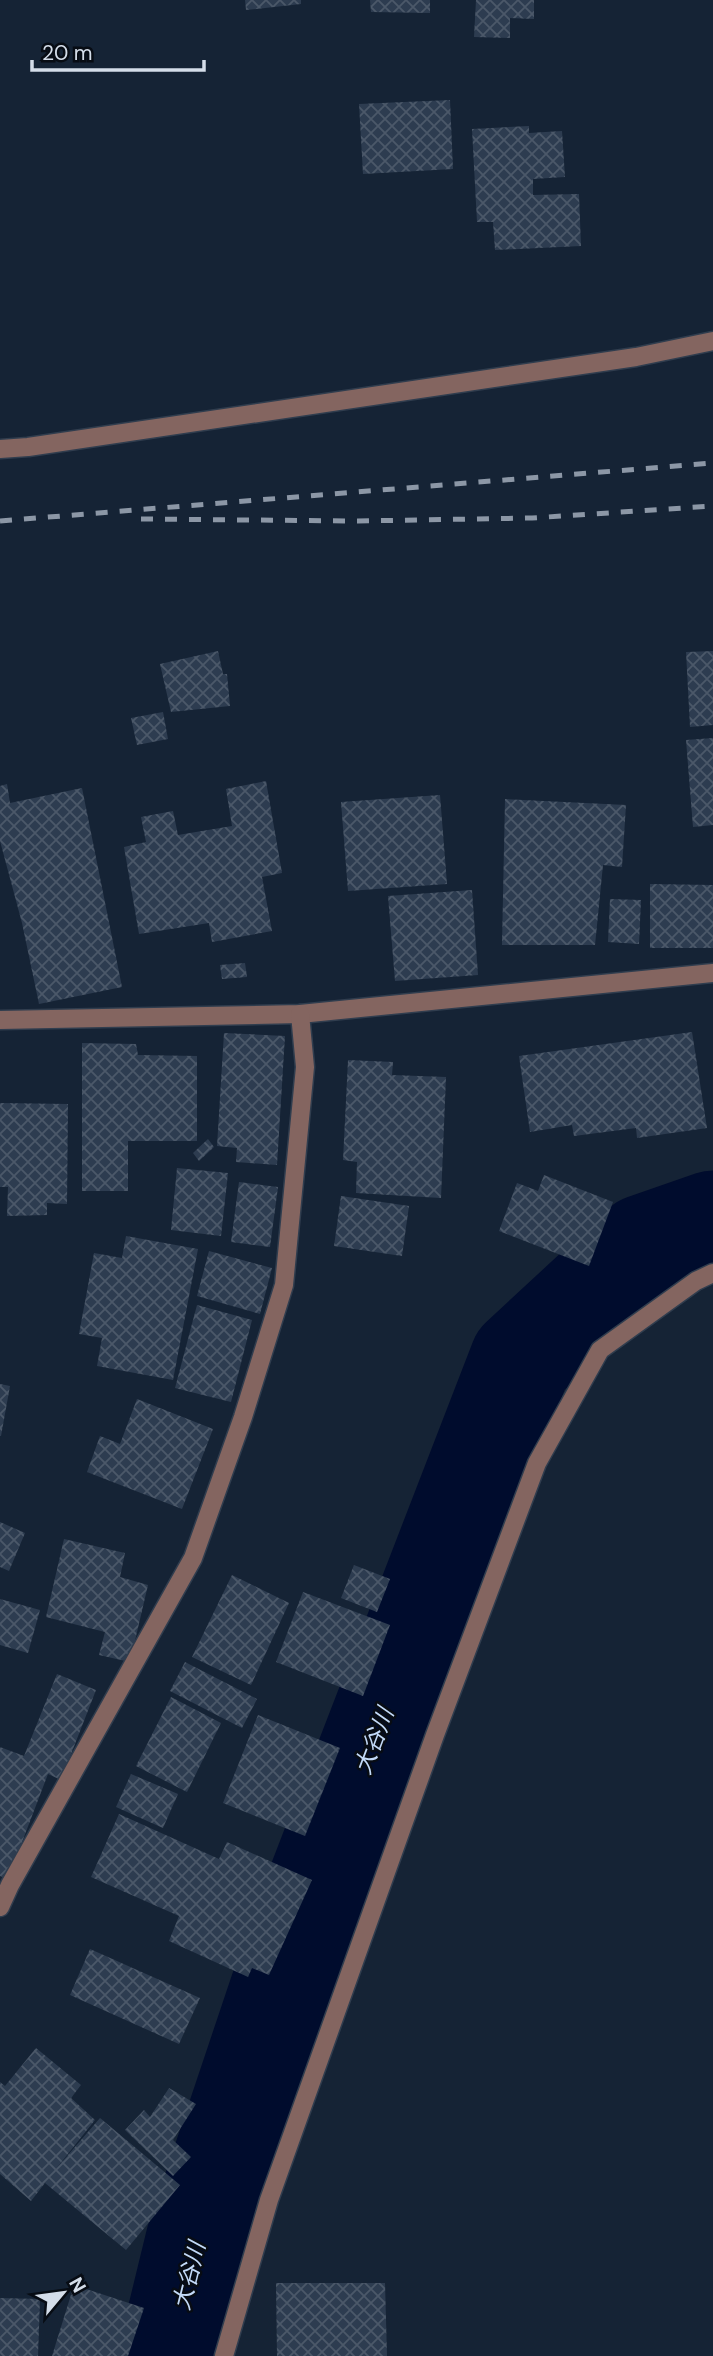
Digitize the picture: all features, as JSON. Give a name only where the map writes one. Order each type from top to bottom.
[{"type":"street","points":[[0,449],[636,357],[713,341]]},
{"type":"street","points":[[0,1020],[300,1014],[713,973]]},
{"type":"street","points":[[0,1907],[5,1883],[193,1558],[243,1417],[284,1285],[305,1067],[300,1014]]},
{"type":"street","points":[[224,2356],[269,2200],[435,1735],[537,1464],[600,1350],[696,1280],[713,1273]]},
{"type":"building","points":[[245,0],[301,0],[301,4],[246,10]]},
{"type":"building","points":[[370,0],[430,0],[430,13],[371,12]]},
{"type":"building","points":[[476,0],[534,0],[534,19],[510,18],[510,38],[474,37]]},
{"type":"building","points":[[450,100],[453,169],[363,174],[359,104]]},
{"type":"building","points":[[529,126],[529,133],[562,131],[565,177],[533,179],[533,195],[579,194],[581,246],[495,250],[493,222],[477,222],[472,129]]},
{"type":"building","points":[[218,651],[223,674],[227,674],[230,706],[171,712],[160,664]]},
{"type":"building","points":[[713,651],[713,725],[690,727],[686,652]]},
{"type":"building","points":[[163,712],[168,739],[137,745],[131,718]]},
{"type":"building","points":[[713,738],[713,825],[693,827],[686,740]]},
{"type":"building","points":[[266,781],[282,873],[262,877],[272,931],[212,942],[209,923],[139,934],[124,847],[146,842],[141,817],[173,811],[178,835],[232,826],[226,789]]},
{"type":"building","points":[[7,784],[10,803],[82,788],[122,987],[39,1004],[22,923],[0,841],[0,786]]},
{"type":"building","points":[[440,795],[447,884],[348,891],[341,802]]},
{"type":"building","points":[[505,799],[626,805],[622,867],[603,865],[595,945],[502,945]]},
{"type":"building","points":[[650,884],[713,885],[713,948],[650,948]]},
{"type":"building","points":[[472,890],[478,975],[395,981],[388,896]]},
{"type":"building","points":[[610,899],[641,900],[639,944],[608,942]]},
{"type":"building","points":[[245,963],[247,977],[222,979],[220,965]]},
{"type":"building","points":[[692,1032],[707,1128],[637,1138],[636,1128],[574,1136],[572,1125],[530,1132],[519,1056]]},
{"type":"building","points":[[224,1033],[285,1036],[277,1165],[236,1162],[237,1148],[217,1146]]},
{"type":"building","points":[[82,1043],[136,1044],[138,1055],[197,1056],[197,1141],[128,1141],[128,1191],[82,1191]]},
{"type":"building","points":[[348,1060],[393,1062],[392,1075],[446,1077],[441,1198],[356,1193],[357,1162],[343,1160]]},
{"type":"building","points":[[0,1103],[68,1104],[67,1204],[47,1203],[47,1215],[7,1216],[8,1187],[0,1187]]},
{"type":"building","points":[[208,1139],[214,1147],[199,1161],[193,1153]]},
{"type":"building","points":[[177,1168],[228,1173],[221,1236],[171,1230]]},
{"type":"building","points":[[544,1175],[613,1202],[589,1266],[499,1231],[517,1183],[538,1191]]},
{"type":"building","points":[[239,1182],[278,1187],[270,1247],[231,1242]]},
{"type":"building","points":[[341,1196],[409,1206],[402,1256],[334,1246]]},
{"type":"building","points":[[126,1236],[198,1249],[173,1380],[97,1366],[102,1338],[79,1334],[94,1253],[122,1258]]},
{"type":"building","points":[[209,1251],[272,1268],[260,1314],[197,1296]]},
{"type":"building","points":[[197,1305],[252,1320],[231,1402],[175,1388]]},
{"type":"building","points":[[0,1384],[10,1386],[1,1436],[0,1436]]},
{"type":"building","points":[[137,1399],[213,1429],[182,1509],[87,1472],[100,1436],[120,1444]]},
{"type":"building","points":[[0,1522],[25,1533],[9,1571],[0,1567]]},
{"type":"building","points":[[64,1539],[125,1553],[120,1577],[148,1585],[130,1662],[99,1655],[105,1632],[46,1617]]},
{"type":"building","points":[[354,1565],[390,1579],[377,1612],[341,1598]]},
{"type":"building","points":[[232,1575],[289,1603],[251,1685],[192,1657]]},
{"type":"building","points":[[303,1592],[390,1625],[363,1696],[276,1662]]},
{"type":"building","points":[[0,1599],[40,1610],[28,1653],[0,1645]]},
{"type":"building","points":[[185,1662],[257,1699],[242,1728],[170,1691]]},
{"type":"building","points":[[57,1674],[96,1690],[61,1780],[48,1774],[8,1879],[0,1876],[0,1747],[24,1756]]},
{"type":"building","points":[[171,1697],[221,1723],[187,1792],[136,1766]]},
{"type":"building","points":[[258,1715],[340,1748],[305,1836],[223,1803]]},
{"type":"building","points":[[131,1774],[178,1794],[163,1828],[116,1807]]},
{"type":"building","points":[[119,1814],[219,1859],[227,1842],[312,1880],[269,1975],[252,1968],[248,1977],[169,1941],[179,1916],[91,1877]]},
{"type":"building","points":[[90,1949],[200,1998],[179,2044],[70,1995]]},
{"type":"building","points":[[36,2048],[81,2085],[71,2098],[95,2120],[55,2170],[100,2118],[180,2185],[126,2250],[45,2183],[31,2201],[0,2174],[0,2082],[5,2086]]},
{"type":"building","points":[[169,2088],[196,2104],[173,2140],[191,2157],[173,2176],[125,2130],[144,2110],[150,2117]]},
{"type":"building","points":[[276,2283],[385,2283],[387,2356],[277,2356]]},
{"type":"building","points":[[74,2285],[144,2308],[128,2356],[52,2356]]},
{"type":"building","points":[[0,2298],[40,2299],[38,2356],[0,2356]]},
{"type":"waterway","name":"大谷川","points":[[169,2356],[197,2241],[305,1919],[521,1360],[644,1246],[713,1222]]},
{"type":"railway","points":[[0,521],[713,463]]},
{"type":"railway","points":[[141,519],[358,521],[532,518],[713,506]]}]
